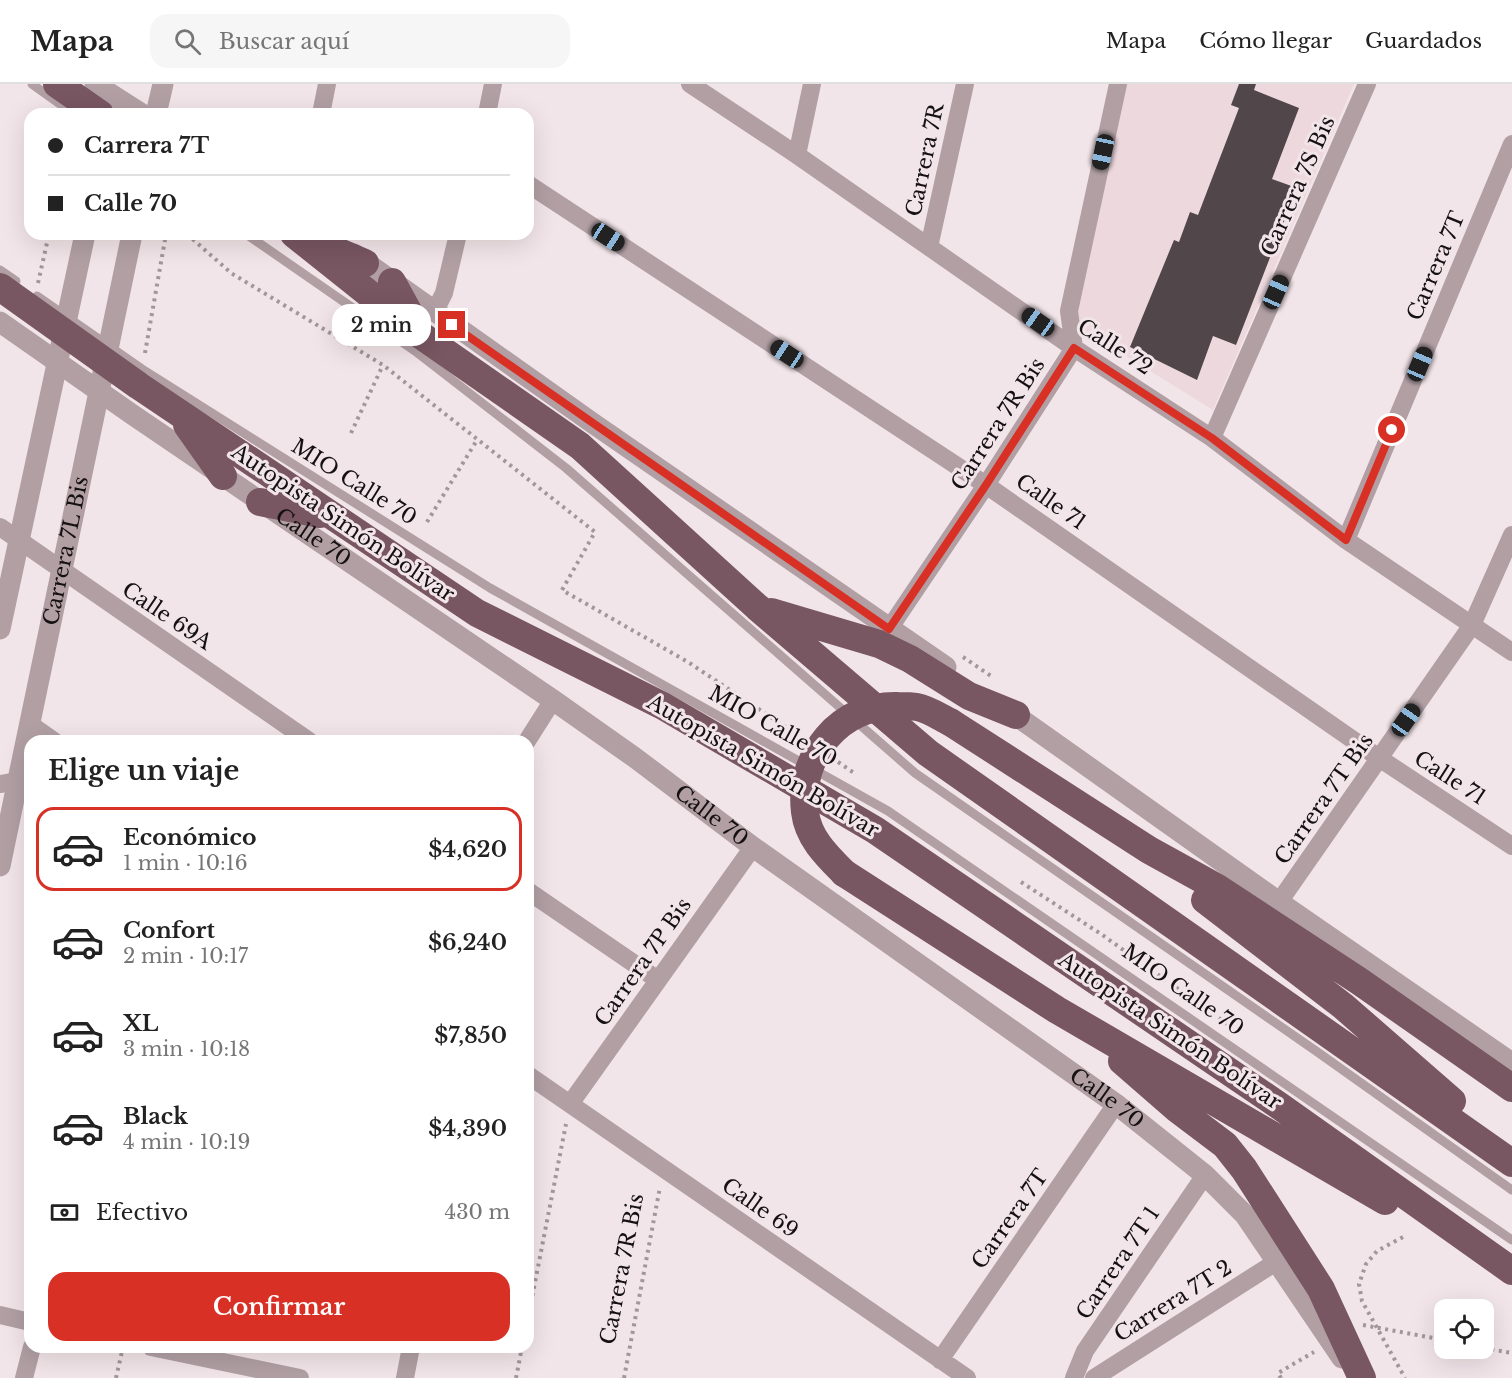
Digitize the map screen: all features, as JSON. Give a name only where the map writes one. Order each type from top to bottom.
[{"type":"highway","points":[[57,84],[111,102]]},
{"type":"highway","points":[[304,240],[428,325],[580,446],[757,607],[928,753],[1512,1163]]},
{"type":"highway","points":[[309,240],[365,263]]},
{"type":"highway","points":[[392,282],[428,325]]},
{"type":"highway","name":"Autopista Simón Bolívar","points":[[0,287],[66,325],[107,354],[179,413],[477,613],[663,706],[875,830],[1281,1107],[1512,1271]]},
{"type":"highway","points":[[179,413],[223,476]]},
{"type":"highway","points":[[260,502],[332,516]]},
{"type":"highway","points":[[757,607],[879,644],[910,659],[969,696],[1016,715]]},
{"type":"highway","points":[[1512,1088],[1321,956],[1216,887],[1149,850],[950,722],[917,707],[881,705],[847,718],[820,744],[806,777],[805,814],[819,848],[844,873],[1057,1010],[1356,1184],[1512,1271]]},
{"type":"highway","points":[[1149,850],[1207,902],[1343,1006],[1512,1154]]},
{"type":"highway","points":[[1057,1010],[1176,1108],[1225,1145],[1264,1198],[1321,1289],[1337,1339],[1362,1378]]},
{"type":"street","points":[[95,84],[111,102],[126,108]]},
{"type":"street","points":[[157,108],[163,84]]},
{"type":"street","points":[[322,108],[327,84]]},
{"type":"street","points":[[488,108],[493,84]]},
{"type":"street","name":"Calle 72","points":[[690,84],[797,155],[1074,348],[1212,438],[1346,540],[1512,652]]},
{"type":"street","points":[[797,155],[812,84]]},
{"type":"street","name":"Carrera 7R","points":[[929,247],[965,84]]},
{"type":"street","name":"Carrera 7R Bis","points":[[889,629],[986,485],[1074,348],[1069,311],[1118,84]]},
{"type":"street","name":"Carrera 7S Bis","points":[[1212,438],[1367,84]]},
{"type":"street","name":"Carrera 7T","points":[[1346,540],[1512,144]]},
{"type":"street","name":"Calle 71","points":[[534,188],[986,485],[1379,758],[1512,846]]},
{"type":"street","points":[[0,629],[84,240]]},
{"type":"street","name":"Carrera 7L Bis","points":[[26,735],[131,240]]},
{"type":"street","points":[[334,240],[392,282]]},
{"type":"street","points":[[457,240],[444,293],[428,325],[1016,715],[1279,902],[1512,1063]]},
{"type":"street","name":"Calle 70","points":[[0,322],[99,392],[553,700],[753,847],[1116,1104],[1205,1175],[1245,1215],[1276,1262],[1337,1339],[1356,1378]]},
{"type":"street","name":"Calle 69A","points":[[0,527],[300,735]]},
{"type":"street","name":"Carrera 7T Bis","points":[[1279,902],[1472,625],[1512,535]]},
{"type":"street","points":[[531,735],[553,700]]},
{"type":"street","points":[[30,724],[46,735]]},
{"type":"street","name":"Carrera 7L Bis","points":[[0,866],[9,782],[24,741]]},
{"type":"street","name":"Carrera 7P Bis","points":[[570,1104],[753,847]]},
{"type":"street","points":[[534,895],[658,980]]},
{"type":"street","name":"Calle 69","points":[[534,1079],[964,1377]]},
{"type":"street","name":"Carrera 7T","points":[[940,1360],[1116,1104]]},
{"type":"street","name":"Carrera 7T 1","points":[[1074,1378],[1085,1351],[1205,1175]]},
{"type":"street","name":"Carrera 7T 2","points":[[1094,1378],[1276,1262]]},
{"type":"street","points":[[0,1316],[24,1321]]},
{"type":"street","points":[[24,1378],[30,1353]]},
{"type":"street","points":[[209,1353],[228,1355],[300,1378]]},
{"type":"street","points":[[405,1378],[410,1353]]},
{"type":"lane","points":[[32,84],[66,108]]},
{"type":"lane","name":"MIO Calle 70","points":[[255,240],[415,351],[566,468],[915,772],[1512,1190]]},
{"type":"lane","points":[[0,270],[66,325]]},
{"type":"lane","name":"MIO Calle 70","points":[[107,354],[142,369],[490,588],[888,811],[1512,1240]]},
{"type":"path","points":[[142,369],[165,240]]},
{"type":"path","points":[[194,240],[231,273],[383,365],[595,532],[562,590]]},
{"type":"path","points":[[351,432],[383,365]]},
{"type":"path","points":[[427,522],[477,440]]},
{"type":"path","points":[[534,1287],[570,1104]]},
{"type":"path","name":"Carrera 7R Bis","points":[[624,1378],[664,1169]]},
{"type":"path","points":[[1403,1237],[1377,1251],[1366,1264],[1359,1284],[1362,1301],[1405,1378]]},
{"type":"path","points":[[1281,1378],[1278,1372],[1363,1324],[1434,1338]]},
{"type":"path","points":[[1494,1350],[1512,1353]]},
{"type":"path","points":[[116,1378],[122,1353]]},
{"type":"path","points":[[516,1378],[521,1353]]},
{"type":"shaded area","points":[[1127,84],[1354,84],[1213,410],[1079,327],[1076,310]]},
{"type":"building","points":[[1239,84],[1256,84],[1254,90],[1299,108],[1272,179],[1297,188],[1236,345],[1213,336],[1197,380],[1130,347],[1174,240],[1179,242],[1190,212],[1198,215],[1239,108],[1231,105]]},
{"type":"route","points":[[452,325],[889,629],[986,485],[1074,348],[1212,438],[1346,540],[1392,430]]}]
